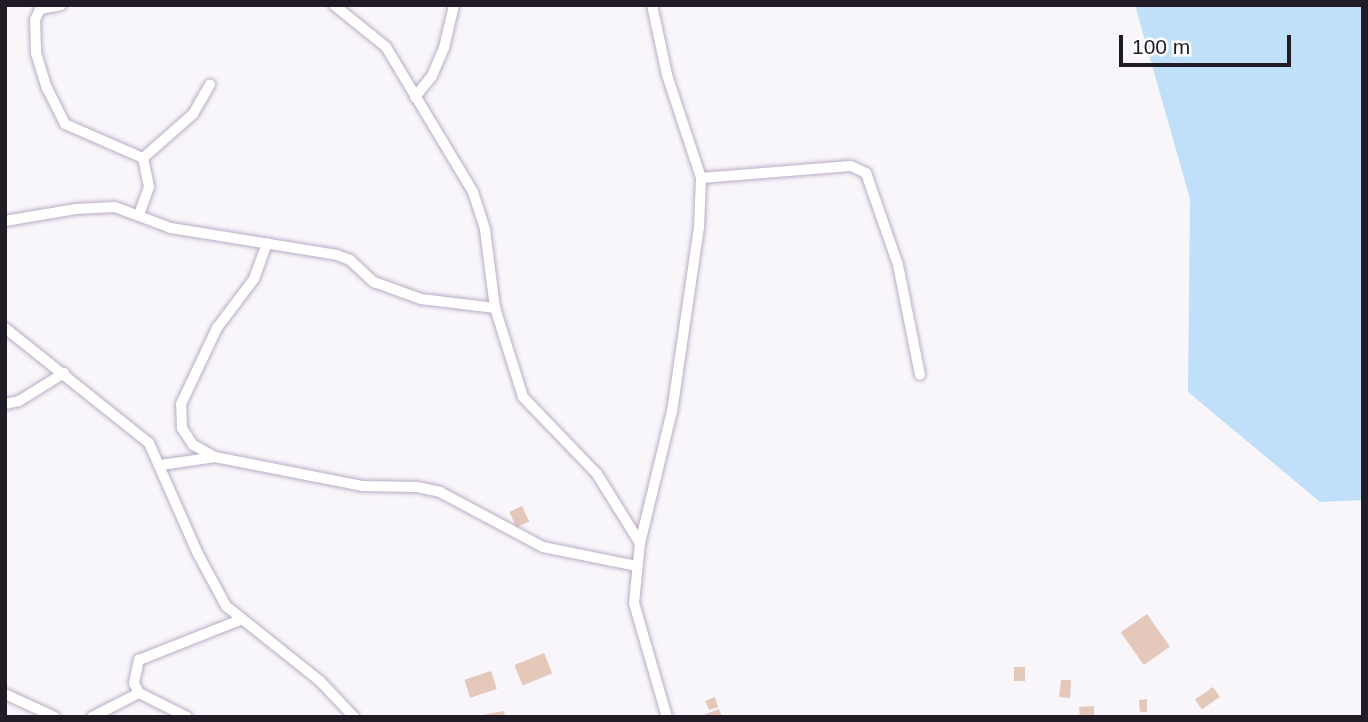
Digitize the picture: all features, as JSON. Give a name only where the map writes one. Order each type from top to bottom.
[{"type":"street","points":[[61,5],[40,9],[34,36],[56,108],[65,124],[80,134],[143,158]]},
{"type":"street","points":[[334,5],[386,47],[464,175],[481,213],[495,308],[523,397],[597,474],[640,542]]},
{"type":"street","points":[[415,97],[440,59],[454,5]]},
{"type":"street","points":[[642,5],[654,18]]},
{"type":"street","points":[[652,5],[667,75],[701,178],[699,227],[673,411],[636,566],[634,603],[639,634],[667,717]]},
{"type":"street","points":[[143,158],[193,114],[210,84]]},
{"type":"street","points":[[139,215],[149,187],[143,158]]},
{"type":"street","points":[[701,178],[851,166],[866,173],[898,265],[920,375]]},
{"type":"street","points":[[5,221],[75,209],[115,207],[171,228],[351,260],[393,292],[495,308]]},
{"type":"street","points":[[267,243],[254,279],[217,328],[181,404],[182,428],[193,445],[215,457],[363,486],[440,492],[543,547],[636,566]]},
{"type":"street","points":[[5,328],[131,425],[161,466],[209,578],[240,620],[296,661],[354,717]]},
{"type":"street","points":[[5,404],[19,401],[64,373]]},
{"type":"street","points":[[161,466],[215,457]]},
{"type":"street","points":[[187,717],[139,693],[134,683],[139,660],[240,620]]},
{"type":"street","points":[[92,717],[139,693]]},
{"type":"street","points":[[5,694],[55,717]]},
{"type":"water","points":[[1135,5],[1363,5],[1363,500],[1320,502],[1188,392],[1190,199]]},
{"type":"building","points":[[522,506],[529,521],[516,527],[509,512]]},
{"type":"building","points":[[1147,614],[1170,647],[1144,665],[1121,632]]},
{"type":"building","points":[[544,653],[552,673],[523,685],[514,665]]},
{"type":"building","points":[[1014,667],[1025,667],[1025,681],[1014,681]]},
{"type":"building","points":[[491,671],[497,689],[470,698],[464,680]]},
{"type":"building","points":[[1061,680],[1071,680],[1070,698],[1059,697]]},
{"type":"building","points":[[1213,687],[1220,697],[1202,709],[1195,700]]},
{"type":"building","points":[[715,697],[718,707],[709,710],[705,701]]},
{"type":"building","points":[[1147,699],[1147,712],[1140,712],[1139,700]]},
{"type":"building","points":[[1094,706],[1094,717],[1080,717],[1079,707]]},
{"type":"building","points":[[719,709],[722,717],[698,717]]},
{"type":"building","points":[[504,711],[505,717],[482,717],[482,715]]}]
